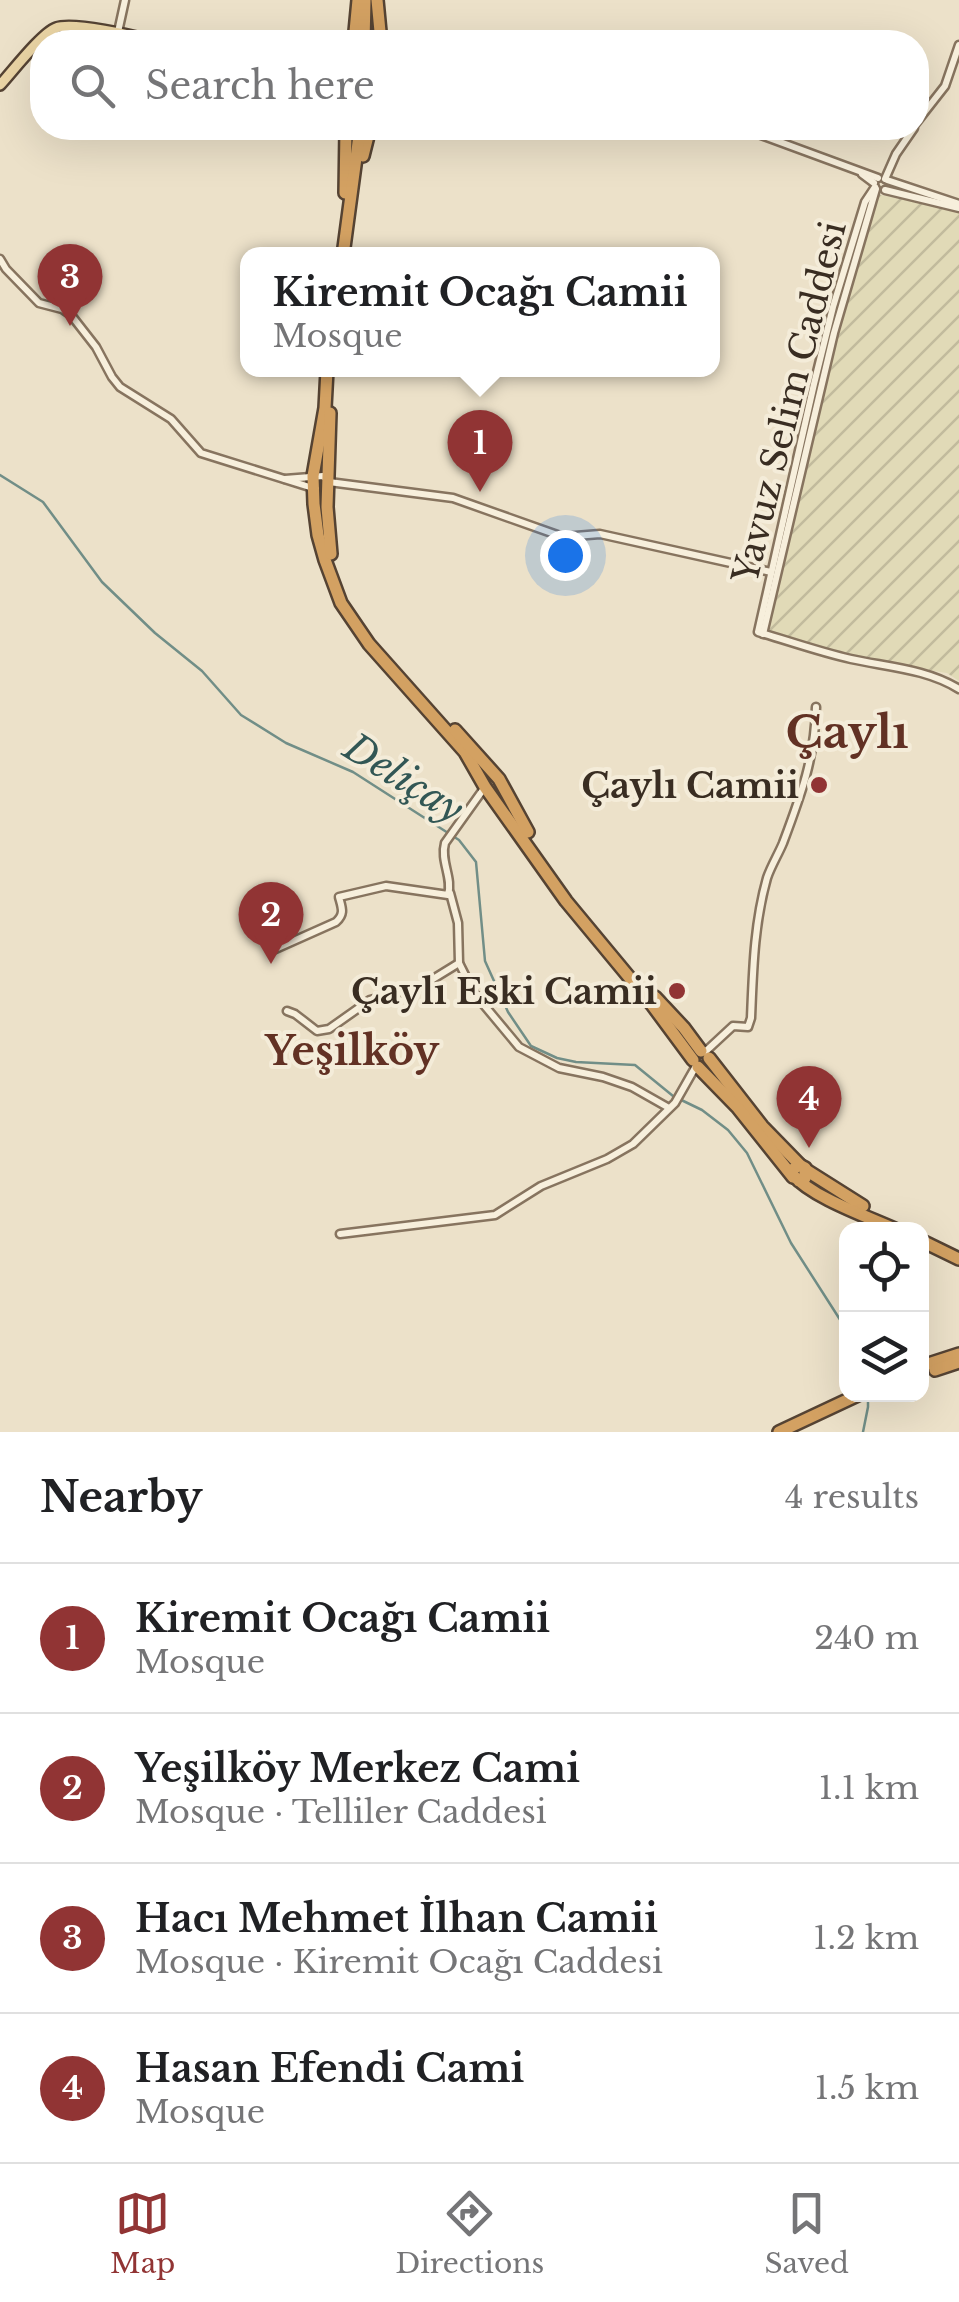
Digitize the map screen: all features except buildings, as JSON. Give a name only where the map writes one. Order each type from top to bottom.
[{"type":"highway","points":[[358,30],[368,0]]},
{"type":"highway","points":[[367,30],[368,0]]},
{"type":"highway","points":[[368,0],[377,30]]},
{"type":"highway","points":[[346,140],[347,208]]},
{"type":"highway","points":[[341,247],[356,140]]},
{"type":"highway","points":[[347,208],[367,140]]},
{"type":"highway","points":[[329,377],[314,483],[318,535],[341,603],[370,644],[466,752],[566,901],[700,1059],[820,1195],[879,1222]]},
{"type":"highway","points":[[330,377],[331,556],[358,619],[498,779],[535,845],[570,896],[684,1028],[700,1059]]},
{"type":"highway","points":[[486,786],[498,779]]},
{"type":"highway","points":[[800,1173],[895,1222]]},
{"type":"highway","points":[[929,1241],[959,1255]]},
{"type":"highway","points":[[929,1367],[959,1354]]},
{"type":"highway","points":[[929,1368],[959,1362]]},
{"type":"highway","points":[[768,1432],[839,1401]]},
{"type":"highway","points":[[779,1432],[840,1402]]},
{"type":"main road","points":[[51,30],[60,26],[99,30]]},
{"type":"main road","points":[[0,85],[30,53]]},
{"type":"street","points":[[118,30],[125,0]]},
{"type":"street","name":"Yavuz Selim Caddesi","points":[[929,107],[946,86],[959,45]]},
{"type":"street","points":[[775,140],[857,170],[880,184],[959,206]]},
{"type":"street","name":"Yavuz Selim Caddesi","points":[[761,633],[833,307],[865,202],[905,140]]},
{"type":"street","points":[[0,259],[39,304],[72,315],[120,387],[171,419],[201,453],[285,479],[314,483],[323,489],[329,482]]},
{"type":"street","name":"Yavuz Selim Caddesi","points":[[761,633],[771,572],[818,385]]},
{"type":"street","points":[[314,483],[323,476],[329,482],[453,498],[564,537],[600,534],[771,572]]},
{"type":"street","points":[[761,633],[844,658],[923,673],[959,689]]},
{"type":"street","points":[[340,1234],[495,1216],[540,1186],[619,1154],[672,1106],[700,1059],[734,1026],[748,1027],[757,916],[814,750],[816,707]]},
{"type":"street","points":[[486,786],[442,852],[458,922],[460,963],[474,993],[525,1052],[560,1068],[632,1087],[672,1106]]},
{"type":"street","points":[[271,951],[336,922],[343,910],[339,896],[386,886],[442,896],[450,892]]},
{"type":"street","points":[[287,1011],[321,1032],[370,1000],[420,986],[460,963]]},
{"type":"shaded area","points":[[876,194],[959,210],[959,681],[947,673],[887,664],[772,632],[767,627],[831,350]]},
{"type":"waterway","name":"Deliçay","points":[[0,475],[43,502],[102,582],[202,671],[241,715],[286,743],[353,772],[459,840],[476,862],[485,961],[508,1012],[531,1046],[576,1062],[635,1065],[673,1096],[702,1110],[728,1130],[747,1153],[791,1243],[839,1318]]},
{"type":"waterway","name":"Deliçay","points":[[863,1432],[868,1402]]},
{"type":"place","name":"Hacı Mehmet İlhan Camii","points":[[70,326]]},
{"type":"place","name":"Kiremit Ocağı Camii","points":[[480,492]]},
{"type":"place","name":"Çaylı Camii","points":[[819,785]]},
{"type":"place","name":"Yeşilköy Merkez Cami","points":[[271,964]]},
{"type":"place","name":"Çaylı Eski Camii","points":[[677,991]]},
{"type":"place","name":"Hasan Efendi Cami","points":[[809,1148]]},
{"type":"district","name":"Çaylı","points":[[847,732]]},
{"type":"district","name":"Yeşilköy","points":[[352,1051]]}]
